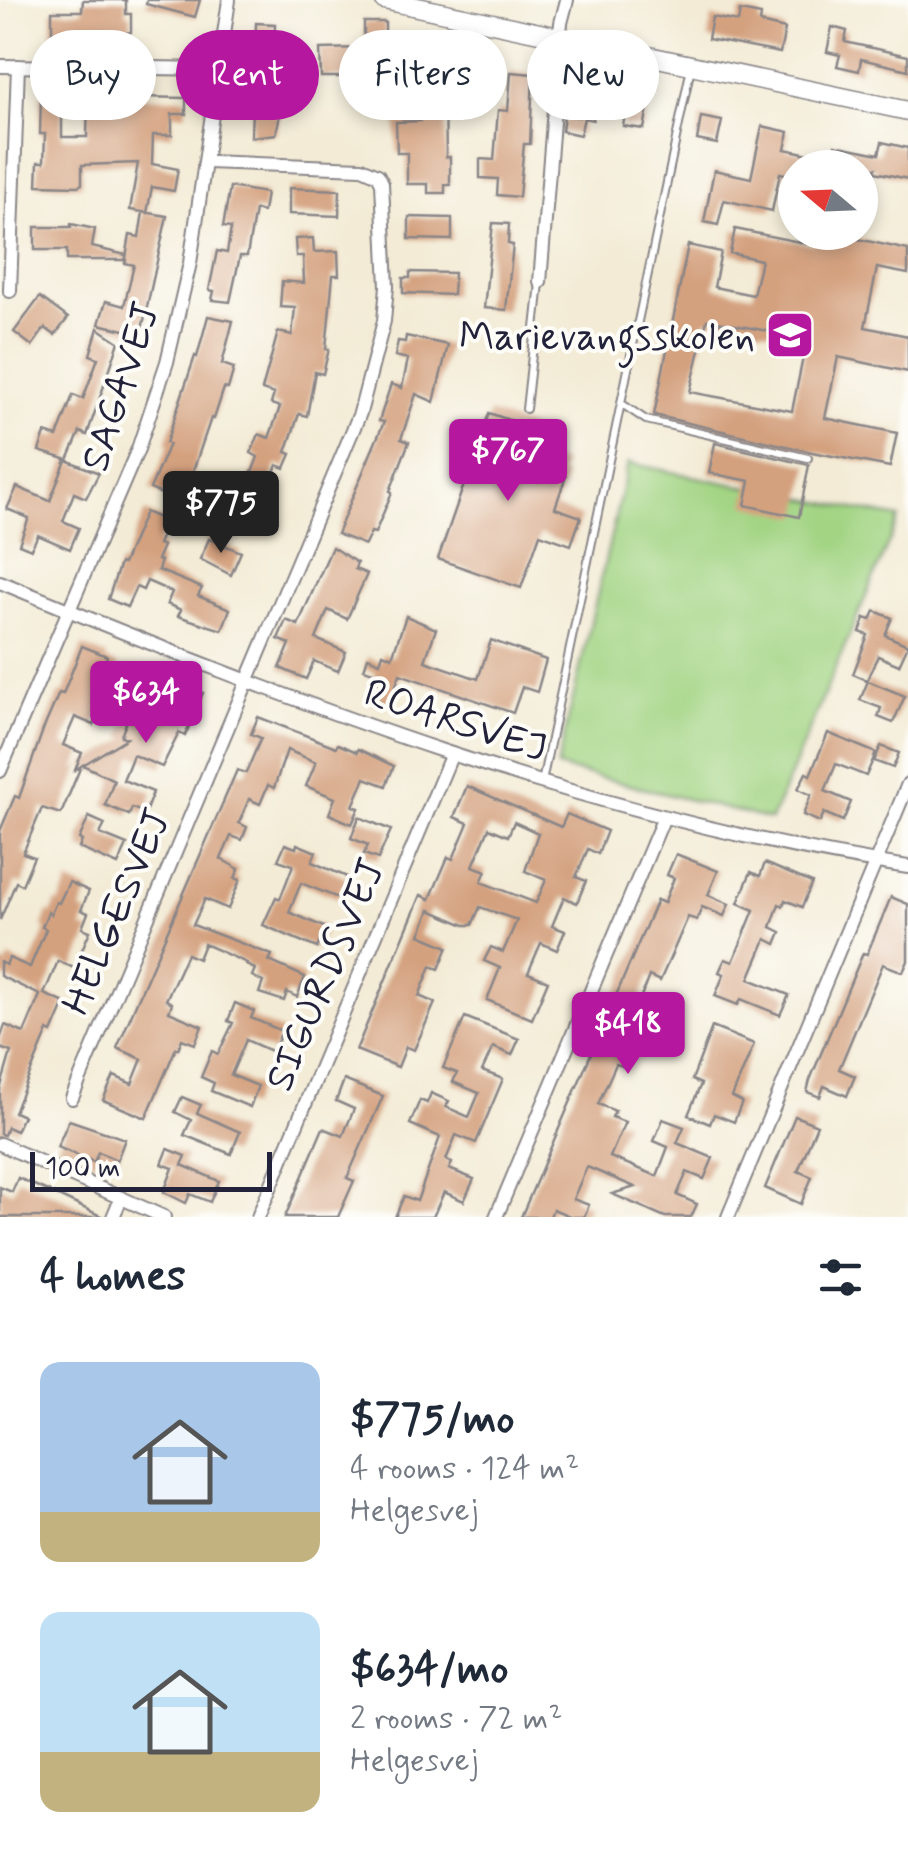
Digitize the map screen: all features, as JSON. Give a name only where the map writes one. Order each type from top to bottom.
[{"type":"street","name":"SAGAVEJ","points":[[226,30],[230,0]]},
{"type":"street","points":[[384,0],[527,31]]},
{"type":"street","points":[[562,30],[566,0]]},
{"type":"street","points":[[659,58],[908,111]]},
{"type":"street","points":[[0,66],[176,68]]},
{"type":"street","points":[[10,291],[18,66]]},
{"type":"street","name":"SAGAVEJ","points":[[0,772],[138,449],[166,362],[190,264],[213,120]]},
{"type":"street","points":[[540,282],[554,120]]},
{"type":"street","name":"HELGESVEJ","points":[[72,1098],[360,414],[384,321],[387,286],[382,182],[378,175],[362,168],[207,162]]},
{"type":"street","name":"ROARSVEJ","points":[[0,582],[247,682],[450,756],[664,817],[908,867]]},
{"type":"street","name":"SIGURDSVEJ","points":[[258,1217],[450,756]]},
{"type":"street","points":[[728,1217],[908,784]]},
{"type":"street","points":[[496,1217],[664,817]]},
{"type":"street","points":[[0,1144],[164,1217]]},
{"type":"street","points":[[113,1217],[121,1198]]},
{"type":"lane","points":[[542,782],[691,65]]},
{"type":"lane","points":[[526,409],[540,282]]},
{"type":"lane","points":[[622,404],[646,420],[808,458]]},
{"type":"green space","points":[[628,463],[899,518],[771,820],[557,767]]},
{"type":"building","points":[[83,0],[126,0],[131,30],[52,30],[52,11],[82,11]]},
{"type":"building","points":[[147,0],[200,0],[195,17],[146,4]]},
{"type":"building","points":[[740,11],[761,15],[760,23],[785,29],[780,53],[708,39],[712,17],[738,22]]},
{"type":"building","points":[[364,22],[385,22],[385,30],[364,30]]},
{"type":"building","points":[[256,23],[275,24],[275,30],[256,30]]},
{"type":"building","points":[[832,27],[847,31],[845,42],[908,56],[908,70],[861,59],[859,71],[837,66],[840,55],[827,52]]},
{"type":"building","points":[[320,49],[339,49],[339,77],[321,77]]},
{"type":"building","points":[[511,72],[527,73],[530,144],[524,144],[519,197],[497,195],[498,179],[480,178],[480,159],[494,160],[497,120],[507,120]]},
{"type":"building","points":[[156,97],[176,98],[172,135],[153,135],[152,164],[178,169],[174,191],[152,187],[147,213],[167,216],[141,334],[99,324],[106,301],[124,306],[134,265],[125,263],[130,235],[139,237],[143,212],[130,210],[138,163],[82,165],[82,184],[78,186],[37,185],[38,162],[44,162],[45,134],[40,134],[40,120],[62,120],[62,137],[87,137],[87,120],[156,120]]},
{"type":"building","points":[[701,117],[722,121],[717,144],[697,140]]},
{"type":"building","points":[[252,120],[279,120],[276,134],[251,137]]},
{"type":"building","points":[[445,120],[450,185],[445,185],[445,193],[428,193],[428,184],[407,184],[407,153],[397,153],[396,122]]},
{"type":"building","points":[[563,120],[584,120],[580,135],[562,131]]},
{"type":"building","points":[[624,120],[646,120],[644,129],[623,126]]},
{"type":"building","points":[[762,126],[789,132],[785,149],[790,150],[778,150],[778,182],[772,211],[724,200],[718,225],[704,222],[714,170],[751,178]]},
{"type":"building","points":[[882,142],[908,148],[908,179],[878,173]]},
{"type":"building","points":[[835,145],[859,150],[834,150]]},
{"type":"building","points":[[230,187],[266,193],[263,212],[255,210],[247,256],[240,256],[230,302],[212,300],[214,291],[209,290],[217,251],[227,253],[231,228],[223,227]]},
{"type":"building","points":[[289,188],[340,190],[339,216],[289,214]]},
{"type":"building","points":[[409,217],[452,218],[452,240],[409,239]]},
{"type":"building","points":[[493,223],[509,224],[508,244],[513,245],[506,310],[484,308]]},
{"type":"building","points":[[71,224],[95,229],[92,247],[126,255],[126,260],[67,260],[67,250],[35,250],[35,227]]},
{"type":"building","points":[[735,229],[778,238],[778,250],[878,250],[878,243],[908,250],[908,274],[877,268],[865,327],[908,336],[908,372],[838,357],[825,418],[897,433],[890,467],[654,415],[688,245],[721,252],[714,287],[753,295],[761,260],[730,253]],"holes":[[[707,320],[807,338],[792,411],[690,392]]]},
{"type":"building","points":[[313,238],[314,252],[338,251],[339,275],[333,275],[329,349],[323,374],[315,372],[307,416],[299,414],[286,452],[291,454],[285,468],[277,465],[264,496],[271,499],[260,527],[227,513],[239,485],[246,488],[258,457],[251,453],[259,434],[269,438],[280,407],[271,404],[274,394],[262,390],[278,332],[292,335],[295,308],[280,307],[282,281],[304,283],[303,256],[296,256],[295,239]]},
{"type":"building","points":[[410,272],[454,273],[453,295],[403,293],[403,278],[410,278]]},
{"type":"building","points":[[40,297],[68,318],[55,335],[45,328],[32,346],[14,332]]},
{"type":"building","points":[[208,316],[233,321],[222,364],[234,368],[178,501],[150,489],[169,444],[166,443]]},
{"type":"building","points":[[98,328],[119,342],[87,435],[80,432],[68,460],[39,451],[45,433],[57,437],[73,395],[83,399],[98,358],[90,355]]},
{"type":"building","points":[[406,336],[448,345],[434,402],[416,394],[401,439],[409,442],[375,533],[371,532],[365,545],[337,534],[384,422],[379,421],[391,384],[402,388],[408,359],[395,356],[398,341],[405,342]]},
{"type":"building","points":[[489,413],[550,434],[543,456],[564,463],[560,474],[566,476],[555,508],[581,517],[571,545],[540,534],[521,588],[438,559]]},
{"type":"building","points":[[715,443],[809,465],[799,517],[745,505],[750,481],[709,473]]},
{"type":"building","points":[[66,460],[99,473],[86,498],[74,493],[63,521],[79,528],[70,549],[38,535],[31,549],[19,544],[29,518],[7,509],[17,487],[50,501]]},
{"type":"building","points":[[145,512],[168,522],[158,544],[163,546],[157,560],[161,561],[158,570],[202,588],[198,596],[230,609],[222,630],[178,616],[181,610],[167,604],[172,592],[147,581],[143,590],[136,587],[127,607],[108,599],[120,563],[123,564]]},
{"type":"building","points":[[209,539],[241,552],[231,575],[200,559]]},
{"type":"building","points":[[332,547],[357,563],[355,569],[367,574],[347,619],[328,610],[316,639],[346,652],[338,671],[314,661],[306,679],[280,668],[290,644],[278,639],[286,620],[298,625]]},
{"type":"building","points":[[875,611],[892,618],[885,635],[908,645],[899,665],[878,656],[867,680],[853,674],[868,635],[860,632],[865,618],[871,620]]},
{"type":"building","points":[[406,616],[436,629],[425,661],[478,679],[491,640],[546,660],[537,692],[522,687],[513,713],[400,674],[388,707],[366,700],[376,673],[364,669],[368,657],[380,662],[383,653],[392,657]]},
{"type":"building","points":[[82,646],[119,665],[94,725],[75,717],[63,745],[82,753],[75,770],[81,766],[61,814],[42,808],[23,853],[34,857],[22,885],[16,882],[0,920],[0,831],[15,796],[19,798],[43,730]]},
{"type":"building","points":[[174,681],[203,693],[185,736],[179,733],[162,767],[133,755],[123,780],[153,792],[145,813],[132,808],[129,815],[105,805],[114,780],[83,765],[127,738],[121,736],[130,713],[152,721]]},
{"type":"building","points":[[868,681],[905,696],[893,723],[878,717],[881,708],[860,700]]},
{"type":"building","points":[[258,717],[336,747],[338,744],[357,752],[358,749],[394,766],[386,786],[365,778],[353,806],[359,808],[352,824],[329,814],[335,798],[306,786],[316,762],[287,750],[274,788],[268,785],[260,804],[249,799],[239,823],[247,827],[242,840],[231,836],[221,859],[239,869],[235,878],[240,880],[228,909],[205,899],[193,925],[272,955],[269,961],[305,977],[297,997],[287,992],[284,1001],[259,993],[263,982],[252,976],[255,969],[247,963],[204,944],[198,959],[187,954],[166,1000],[172,1003],[169,1012],[202,1026],[195,1044],[182,1039],[176,1048],[146,1118],[103,1100],[114,1076],[132,1084],[142,1059],[117,1048],[237,770],[246,773],[261,738],[251,734]]},
{"type":"building","points":[[828,733],[876,753],[866,776],[836,764],[825,791],[851,802],[843,821],[824,813],[820,822],[803,815],[811,795],[798,789],[806,773],[810,775]]},
{"type":"building","points":[[881,746],[899,753],[893,768],[874,761]]},
{"type":"building","points":[[467,786],[561,827],[567,814],[607,831],[598,854],[588,849],[576,877],[586,881],[577,903],[564,897],[552,926],[565,931],[557,950],[541,943],[528,973],[548,981],[532,1019],[487,1000],[500,968],[484,961],[491,947],[503,952],[517,920],[480,907],[472,925],[465,925],[430,910],[420,935],[448,947],[439,969],[431,966],[419,996],[435,1003],[414,1050],[406,1047],[398,1067],[356,1050],[421,895],[430,899],[448,857],[453,859],[468,823],[454,817]],"holes":[[[514,822],[538,833],[525,871],[546,880],[536,903],[481,882],[486,871],[473,866],[489,828],[508,836]]]},
{"type":"building","points":[[89,817],[105,824],[100,834],[127,845],[118,865],[79,848]]},
{"type":"building","points":[[359,817],[391,830],[378,859],[364,854],[368,845],[351,838]]},
{"type":"building","points":[[285,844],[316,852],[312,862],[347,877],[338,898],[301,883],[289,912],[326,928],[317,948],[263,925],[276,897],[280,899],[293,865],[278,860]]},
{"type":"building","points":[[676,854],[718,871],[708,895],[729,904],[724,916],[702,907],[697,920],[688,917],[660,981],[649,976],[638,1004],[649,1011],[625,1067],[616,1064],[598,1104],[615,1111],[612,1117],[625,1122],[610,1157],[657,1176],[668,1147],[654,1141],[663,1119],[684,1127],[677,1143],[713,1158],[704,1179],[687,1172],[677,1195],[697,1204],[691,1217],[665,1217],[612,1194],[635,1187],[587,1167],[573,1199],[589,1205],[584,1217],[553,1209],[550,1217],[521,1217],[657,900],[664,903],[674,878],[667,875]]},
{"type":"building","points":[[765,863],[812,883],[802,907],[785,900],[783,906],[779,904],[771,927],[781,932],[776,944],[766,939],[749,979],[789,995],[780,1015],[741,999],[738,1005],[715,996],[724,974],[719,972],[725,959],[733,962],[754,910],[738,903],[751,872],[760,876]]},
{"type":"building","points":[[69,882],[89,891],[81,910],[88,913],[82,928],[90,931],[74,968],[58,961],[44,994],[65,1003],[52,1033],[48,1031],[14,1112],[23,1116],[16,1131],[7,1127],[4,1135],[0,1134],[0,1090],[11,1052],[0,1048],[0,1039],[5,1025],[24,1033],[40,995],[0,976],[0,962],[6,965],[9,958],[30,967],[46,929],[42,927],[48,912],[51,914],[56,902],[59,903]]},
{"type":"building","points":[[891,897],[908,904],[908,961],[903,972],[883,964],[839,1069],[855,1076],[847,1096],[824,1086],[820,1097],[807,1092],[863,953],[867,954]]},
{"type":"building","points":[[235,1003],[254,1011],[251,1018],[282,1031],[273,1052],[246,1040],[231,1075],[258,1086],[250,1107],[211,1091],[214,1083],[201,1077],[212,1051],[218,1054],[233,1023],[228,1021]]},
{"type":"building","points":[[465,1017],[519,1039],[512,1055],[493,1047],[482,1071],[503,1079],[476,1143],[456,1135],[446,1160],[452,1163],[449,1169],[474,1179],[464,1201],[444,1192],[433,1217],[395,1217],[404,1196],[417,1201],[440,1137],[410,1124],[420,1100],[427,1103],[431,1093],[449,1101],[446,1107],[469,1117],[479,1093],[453,1082],[457,1073],[443,1068]]},
{"type":"building","points":[[712,1027],[754,1044],[732,1097],[742,1102],[734,1122],[714,1114],[710,1124],[688,1115],[701,1084],[692,1080]]},
{"type":"building","points":[[344,1080],[383,1096],[347,1178],[354,1181],[338,1217],[285,1217],[323,1128],[343,1136],[354,1109],[336,1101]]},
{"type":"building","points":[[182,1097],[201,1105],[197,1113],[240,1132],[231,1154],[184,1135],[191,1120],[175,1112]]},
{"type":"building","points":[[795,1116],[817,1125],[798,1171],[812,1177],[801,1204],[765,1188]]},
{"type":"building","points":[[69,1120],[125,1139],[117,1160],[98,1152],[94,1162],[57,1147]]},
{"type":"building","points":[[168,1149],[186,1156],[182,1165],[219,1181],[210,1202],[190,1194],[186,1203],[164,1192],[173,1168],[162,1164]]},
{"type":"building","points":[[18,1178],[103,1217],[0,1217],[0,1187],[12,1192]]},
{"type":"place","name":"Marievangsskolen","points":[[790,335]]}]
